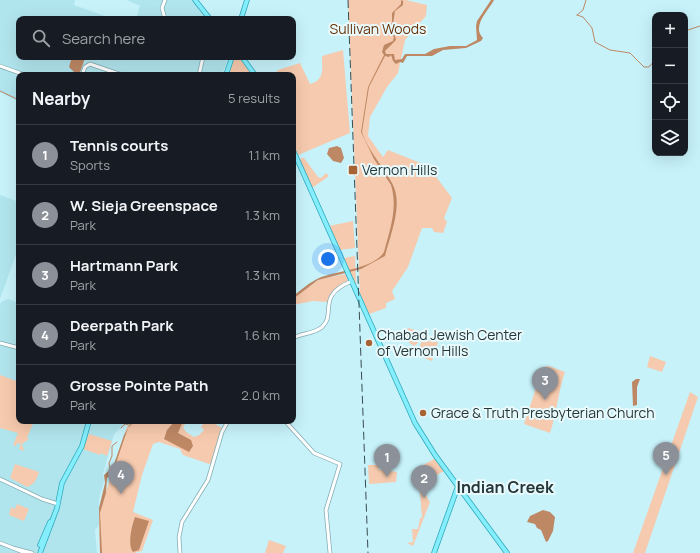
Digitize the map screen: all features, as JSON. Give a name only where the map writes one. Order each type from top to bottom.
[{"type":"main road","points":[[195,0],[208,16]]},
{"type":"main road","points":[[241,16],[246,0]]},
{"type":"main road","points":[[226,72],[231,60]]},
{"type":"main road","points":[[244,60],[253,72]]},
{"type":"main road","points":[[296,157],[415,422],[430,447],[458,487],[507,553]]},
{"type":"main road","points":[[39,553],[46,528],[52,519],[58,504],[62,483],[82,446],[88,424]]},
{"type":"main road","points":[[434,553],[458,487]]},
{"type":"street","points":[[164,16],[162,8],[165,0]]},
{"type":"street","points":[[200,72],[202,60]]},
{"type":"street","points":[[83,72],[85,67],[90,64],[113,72]]},
{"type":"street","points":[[0,66],[17,72]]},
{"type":"street","points":[[296,337],[322,328],[326,320],[327,306],[332,295],[340,287],[352,281]]},
{"type":"street","points":[[0,343],[16,347]]},
{"type":"street","points":[[180,553],[179,537],[182,522],[208,480],[222,432],[226,424]]},
{"type":"street","points":[[287,424],[314,454],[340,464],[326,506],[330,553]]},
{"type":"street","points":[[0,479],[42,499],[58,504]]},
{"type":"street","points":[[0,543],[25,553]]},
{"type":"street","points":[[13,548],[32,553]]},
{"type":"shaded area","points":[[0,0],[75,0],[74,5],[104,16],[16,16],[16,60],[227,61],[223,72],[16,72],[16,100],[0,92]]},
{"type":"shaded area","points":[[127,0],[192,0],[204,16],[137,16],[140,6]]},
{"type":"shaded area","points":[[401,0],[403,1],[403,5],[395,11],[393,24],[388,29],[395,36],[396,40],[385,51],[386,54],[394,54],[395,60],[402,59],[405,54],[425,54],[434,49],[450,46],[466,46],[477,40],[477,21],[491,0],[494,0],[480,23],[480,33],[483,38],[481,41],[466,48],[443,50],[432,56],[407,56],[403,63],[400,62],[396,64],[391,55],[389,57],[385,56],[369,87],[362,132],[368,146],[392,183],[397,200],[395,220],[385,256],[361,269],[318,280],[296,297],[296,294],[319,278],[363,266],[379,258],[384,252],[391,227],[394,202],[393,194],[391,185],[374,159],[361,132],[368,87],[384,55],[382,52],[384,45],[393,41],[394,37],[387,31],[387,26],[392,23],[392,13],[401,4]]},
{"type":"shaded area","points":[[71,60],[84,60],[80,72],[74,72],[69,67]]},
{"type":"shaded area","points":[[337,146],[341,148],[344,158],[341,163],[333,161],[327,154],[329,148]]},
{"type":"shaded area","points":[[0,195],[16,201],[16,254],[0,299]]},
{"type":"shaded area","points":[[8,299],[16,302],[16,346],[0,342],[1,302]]},
{"type":"shaded area","points":[[0,345],[16,349],[16,424],[125,424],[114,434],[103,474],[104,481],[99,499],[99,525],[95,530],[97,553],[0,553]]},
{"type":"shaded area","points":[[636,379],[640,379],[637,387],[637,405],[633,406],[632,382]]},
{"type":"shaded area","points":[[172,424],[182,424],[178,433],[191,440],[193,446],[189,452],[164,439],[167,430]]},
{"type":"shaded area","points":[[128,428],[114,469],[107,478],[106,493],[100,513],[102,553],[100,553],[99,508],[105,483],[104,475],[113,467],[124,435]]},
{"type":"shaded area","points":[[543,510],[550,512],[555,517],[553,531],[546,542],[541,530],[537,528],[535,524],[527,522],[530,516]]},
{"type":"shaded area","points":[[135,517],[149,521],[139,550],[133,552],[130,545],[130,540]]},
{"type":"green space","name":"Sullivan Woods","points":[[348,0],[406,0],[427,5],[426,16],[405,40],[398,73],[387,87],[370,117],[368,136],[383,157],[388,150],[428,166],[452,198],[444,218],[447,222],[443,233],[434,232],[432,228],[422,228],[408,267],[392,291],[395,299],[386,303],[386,308],[369,314],[360,294]]},
{"type":"green space","points":[[343,50],[350,133],[298,155],[296,151],[296,72],[276,72],[278,70],[300,63],[310,84],[318,80],[322,73],[322,56]]},
{"type":"green space","points":[[233,60],[242,60],[251,72],[227,72]]},
{"type":"green space","points":[[301,158],[304,158],[318,177],[321,178],[326,173],[329,176],[312,188],[300,162]]},
{"type":"green space","points":[[353,221],[355,248],[340,250],[329,226]]},
{"type":"green space","points":[[355,256],[356,287],[344,258]]},
{"type":"green space","points":[[346,274],[348,281],[339,286],[327,302],[313,301],[296,304],[296,296],[320,279]]},
{"type":"green space","points":[[408,328],[422,332],[418,343],[414,346],[404,339]]},
{"type":"green space","points":[[424,333],[426,333],[426,340],[438,342],[432,361],[419,356],[422,352],[420,346]]},
{"type":"green space","points":[[650,356],[666,362],[662,372],[647,367]]},
{"type":"green space","points":[[549,366],[565,372],[550,433],[524,424],[543,367]]},
{"type":"green space","points":[[0,375],[16,381],[16,424],[33,424],[27,438],[29,439],[22,444],[24,451],[19,449],[21,444],[17,443],[16,446],[13,445],[18,433],[0,428]]},
{"type":"green space","points":[[690,392],[698,397],[645,553],[633,553]]},
{"type":"green space","points":[[130,424],[185,424],[183,427],[186,432],[194,437],[199,435],[204,430],[201,427],[203,424],[215,424],[222,428],[212,465],[183,455],[180,449],[159,442],[153,444],[142,475],[133,512],[153,520],[142,551],[134,553],[100,553],[99,513],[127,427]]},
{"type":"green space","points":[[89,434],[112,441],[107,456],[83,449]]},
{"type":"green space","points":[[436,459],[444,471],[435,476],[433,474],[425,477],[424,490],[430,502],[413,546],[407,543],[413,542],[412,529],[418,529],[420,518],[422,518],[418,468]]},
{"type":"green space","points":[[15,464],[39,472],[32,485],[27,487],[10,478]]},
{"type":"green space","points":[[368,465],[381,465],[378,469],[397,472],[396,482],[369,484]]},
{"type":"green space","points":[[17,504],[29,509],[24,521],[9,515],[11,507],[15,509]]},
{"type":"green space","points":[[269,540],[286,546],[283,553],[265,553]]},
{"type":"waterway","points":[[577,15],[583,10],[586,0]]},
{"type":"waterway","name":"Indian Creek","points":[[577,15],[583,17],[592,28],[595,42],[610,50],[630,53],[644,67],[649,67],[652,64]]},
{"type":"waterway","name":"Indian Creek","points":[[688,30],[700,26]]},
{"type":"waterway","points":[[0,91],[16,99]]},
{"type":"waterway","points":[[121,428],[125,424],[129,425]]},
{"type":"waterway","points":[[110,468],[109,463],[112,456],[112,446],[117,442]]},
{"type":"railway","points":[[348,0],[368,553]]},
{"type":"place","name":"Vernon Hills","points":[[353,170]]},
{"type":"place","name":"Chabad Jewish Center of Vernon Hills","points":[[369,343]]},
{"type":"place","name":"Hartmann Park","points":[[545,400]]},
{"type":"place","name":"Grace & Truth Presbyterian Church","points":[[423,413]]},
{"type":"place","name":"Grosse Pointe Path","points":[[666,475]]},
{"type":"place","name":"Tennis courts","points":[[387,477]]},
{"type":"place","name":"Deerpath Park","points":[[121,494]]},
{"type":"place","name":"W. Sieja Greenspace","points":[[424,498]]},
{"type":"district","name":"Indian Creek","points":[[505,487]]}]
